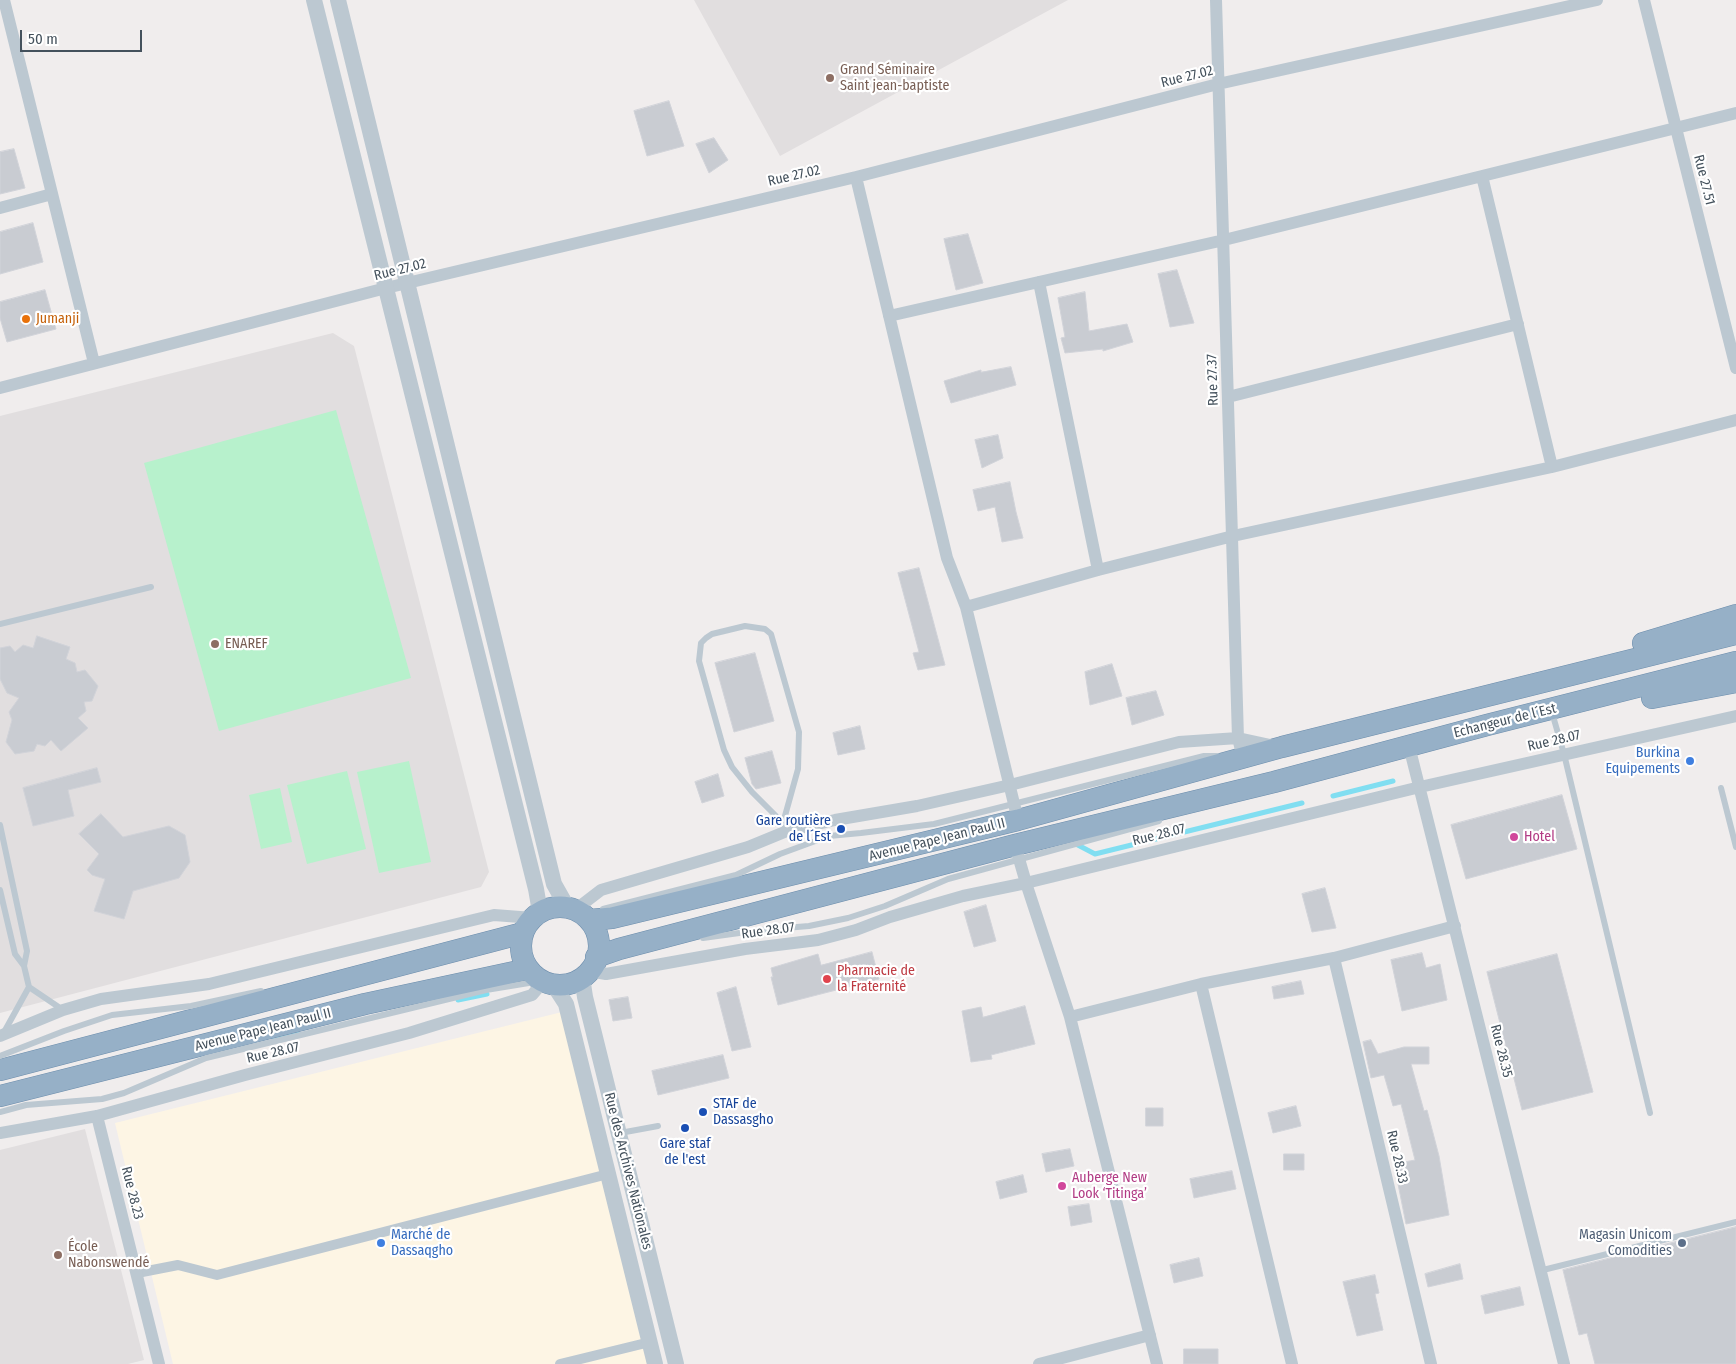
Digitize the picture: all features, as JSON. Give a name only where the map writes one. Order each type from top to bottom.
[{"type":"highway","points":[[1449,705],[1599,656],[1736,615]]},
{"type":"highway","name":"Echangeur de l´Est","points":[[1282,747],[1736,634]]},
{"type":"highway","name":"Echangeur de l´Est","points":[[1274,782],[1487,725],[1736,662]]},
{"type":"highway","points":[[1487,725],[1553,716],[1736,682]]},
{"type":"highway","name":"Avenue Pape Jean Paul II","points":[[0,1070],[531,922],[558,907],[612,918],[1016,812],[1240,748],[1282,747]]},
{"type":"highway","name":"Avenue Pape Jean Paul II","points":[[0,1096],[365,1004],[542,978],[571,983],[619,949],[1017,852],[1274,782]]},
{"type":"highway","points":[[584,912],[597,936],[599,944],[595,966]]},
{"type":"highway","points":[[531,922],[521,952],[523,960],[542,978]]},
{"type":"street","points":[[4,0],[5,30],[52,194],[94,364]]},
{"type":"street","points":[[1,1036],[63,1010],[101,999],[208,984],[494,915],[531,922],[536,890],[314,0]]},
{"type":"street","points":[[338,0],[554,884],[584,912],[601,890],[748,847],[785,827],[917,806],[1010,785],[1180,742],[1240,748]]},
{"type":"street","name":"Rue 27.37","points":[[1216,0],[1240,748]]},
{"type":"street","name":"Rue 27.02","points":[[0,388],[386,288],[856,177],[1218,84],[1597,0]]},
{"type":"street","name":"Rue 27.51","points":[[1644,0],[1736,368]]},
{"type":"street","points":[[889,316],[1224,240],[1736,112]]},
{"type":"street","points":[[1482,176],[1552,467]]},
{"type":"street","points":[[856,177],[947,558],[966,607],[1016,812]]},
{"type":"street","points":[[0,208],[52,194]]},
{"type":"street","points":[[1039,282],[1098,570]]},
{"type":"street","points":[[1228,397],[1518,324]]},
{"type":"street","points":[[966,607],[1098,570],[1233,536],[1552,467],[1736,420]]},
{"type":"street","name":"Rue 28.07","points":[[595,966],[606,974],[745,949],[818,940],[954,899],[1420,787],[1736,716]]},
{"type":"street","name":"Rue 28.35","points":[[1409,746],[1564,1364]]},
{"type":"street","points":[[1017,852],[1070,1017],[1157,1364]]},
{"type":"street","points":[[1070,1017],[1201,984],[1334,958],[1455,926]]},
{"type":"street","name":"Rue 28.33","points":[[1334,958],[1431,1364]]},
{"type":"street","name":"Rue des Archives Nationales","points":[[595,966],[619,1134],[676,1364]]},
{"type":"street","name":"Rue 28.07","points":[[0,1133],[97,1116],[245,1075],[409,1033],[532,995],[542,978]]},
{"type":"street","name":"Rue des Archives Nationales","points":[[542,978],[566,1004],[655,1364]]},
{"type":"street","points":[[1201,984],[1292,1364]]},
{"type":"street","name":"Rue 28.23","points":[[97,1116],[159,1364]]},
{"type":"street","points":[[137,1273],[178,1265],[217,1275],[608,1174]]},
{"type":"street","points":[[1039,1364],[1150,1335]]},
{"type":"street","points":[[560,1364],[650,1342]]},
{"type":"lane","points":[[0,624],[151,587]]},
{"type":"lane","points":[[746,626],[764,629],[771,634],[799,732],[798,769],[785,827],[742,782],[732,768],[724,750],[699,661],[701,643],[712,634],[746,626]]},
{"type":"lane","points":[[1553,716],[1564,754],[1650,1113]]},
{"type":"lane","points":[[1204,807],[1274,782]]},
{"type":"lane","points":[[1721,788],[1736,848]]},
{"type":"lane","points":[[584,912],[736,875],[780,854],[829,836],[1016,812]]},
{"type":"lane","points":[[694,940],[761,930],[809,926],[848,918],[885,906],[1017,852],[1168,818]]},
{"type":"lane","points":[[0,825],[27,951],[24,966]]},
{"type":"lane","points":[[0,890],[15,954],[24,966],[30,987],[63,1010]]},
{"type":"lane","points":[[470,939],[531,922]]},
{"type":"lane","points":[[0,1112],[26,1105],[102,1099],[124,1093],[206,1058],[542,978]]},
{"type":"lane","points":[[1,1036],[30,987]]},
{"type":"lane","points":[[0,1056],[112,1015],[191,1006],[265,990]]},
{"type":"lane","points":[[619,1134],[658,1126]]},
{"type":"lane","points":[[1540,1270],[1736,1222]]},
{"type":"shaded area","name":"Grand Séminaire Saint jean-baptiste","points":[[694,0],[1068,0],[780,156]]},
{"type":"shaded area","name":"ENAREF","points":[[333,333],[354,346],[489,872],[481,887],[0,1013],[0,416]]},
{"type":"shaded area","name":"Marché de Dassaqgho","points":[[562,1012],[648,1364],[173,1364],[115,1123]]},
{"type":"shaded area","name":"École Nabonswendé","points":[[85,1129],[144,1360],[128,1364],[0,1364],[0,1150]]},
{"type":"green space","points":[[336,410],[411,678],[219,731],[144,463]]},
{"type":"green space","points":[[409,761],[431,862],[379,873],[357,772]]},
{"type":"green space","points":[[347,771],[366,849],[307,864],[287,785]]},
{"type":"green space","points":[[280,788],[292,842],[261,849],[249,795]]},
{"type":"building","points":[[669,101],[684,146],[647,156],[634,111]]},
{"type":"building","points":[[714,138],[728,160],[709,173],[696,144]]},
{"type":"building","points":[[14,149],[25,188],[0,194],[0,152]]},
{"type":"building","points":[[33,223],[43,262],[0,274],[0,232]]},
{"type":"building","points":[[968,234],[983,283],[956,290],[944,239]]},
{"type":"building","points":[[1177,270],[1194,323],[1170,327],[1158,274]]},
{"type":"building","points":[[45,290],[56,329],[7,342],[0,318],[0,302]]},
{"type":"building","points":[[1085,292],[1089,331],[1127,324],[1133,342],[1103,351],[1103,349],[1065,353],[1061,338],[1065,337],[1058,298]]},
{"type":"building","points":[[1011,367],[1016,385],[951,403],[944,381],[981,370],[981,372]]},
{"type":"building","points":[[998,435],[1003,458],[982,468],[975,440]]},
{"type":"building","points":[[1010,482],[1023,538],[1002,542],[995,507],[978,511],[973,490]]},
{"type":"building","points":[[919,568],[945,665],[918,670],[913,653],[919,652],[898,573]]},
{"type":"building","points":[[37,636],[70,647],[66,659],[75,663],[77,672],[85,670],[98,686],[92,701],[84,702],[86,711],[78,718],[88,728],[61,751],[51,740],[45,746],[37,744],[34,751],[15,754],[6,742],[12,720],[9,712],[19,698],[7,693],[0,679],[0,648],[10,646],[15,652],[23,645],[33,648]]},
{"type":"building","points":[[755,653],[774,721],[734,732],[715,663]]},
{"type":"building","points":[[1112,664],[1122,696],[1090,705],[1085,672]]},
{"type":"building","points":[[1156,691],[1164,715],[1132,725],[1126,698]]},
{"type":"building","points":[[860,726],[865,749],[838,755],[833,733]]},
{"type":"building","points":[[772,751],[781,783],[756,789],[752,784],[745,758]]},
{"type":"building","points":[[97,768],[101,782],[68,790],[74,816],[33,826],[23,788]]},
{"type":"building","points":[[718,774],[724,796],[702,803],[695,782]]},
{"type":"building","name":"Hotel","points":[[1562,795],[1577,849],[1466,879],[1451,825]]},
{"type":"building","points":[[101,814],[123,837],[169,826],[185,835],[190,862],[179,878],[133,891],[124,919],[94,911],[105,879],[92,875],[87,870],[99,854],[79,834]]},
{"type":"building","points":[[1325,888],[1336,928],[1312,932],[1302,894]]},
{"type":"building","points":[[986,905],[996,941],[974,947],[964,912]]},
{"type":"building","points":[[872,952],[879,979],[778,1005],[771,977],[773,977],[771,968],[818,954],[821,965]]},
{"type":"building","points":[[1422,953],[1426,968],[1440,964],[1447,1000],[1402,1011],[1391,960]]},
{"type":"building","points":[[1557,954],[1593,1092],[1522,1110],[1487,972]]},
{"type":"building","points":[[1301,981],[1304,994],[1274,999],[1272,987]]},
{"type":"building","points":[[736,987],[751,1047],[732,1051],[717,993]]},
{"type":"building","points":[[628,997],[632,1018],[613,1021],[609,1000]]},
{"type":"building","points":[[1025,1006],[1035,1044],[991,1055],[992,1059],[971,1062],[962,1011],[981,1007],[983,1017]]},
{"type":"building","points":[[1371,1040],[1378,1054],[1404,1047],[1429,1047],[1429,1064],[1411,1064],[1424,1111],[1427,1110],[1439,1156],[1449,1215],[1406,1224],[1394,1164],[1415,1160],[1401,1104],[1393,1106],[1384,1075],[1371,1078],[1363,1042]]},
{"type":"building","points":[[723,1055],[729,1078],[658,1095],[652,1071]]},
{"type":"building","points":[[1296,1106],[1301,1126],[1273,1133],[1268,1113]]},
{"type":"building","points":[[1146,1108],[1163,1108],[1163,1126],[1146,1126]]},
{"type":"building","points":[[1070,1149],[1074,1166],[1046,1172],[1042,1154]]},
{"type":"building","points":[[1284,1154],[1304,1154],[1304,1170],[1284,1170]]},
{"type":"building","points":[[1232,1171],[1236,1189],[1194,1198],[1190,1179]]},
{"type":"building","points":[[1023,1175],[1027,1192],[1000,1199],[996,1182]]},
{"type":"building","points":[[1089,1204],[1092,1222],[1071,1226],[1068,1207]]},
{"type":"building","points":[[1736,1227],[1736,1364],[1595,1364],[1587,1333],[1579,1335],[1563,1270]]},
{"type":"building","points":[[1199,1258],[1203,1276],[1174,1283],[1170,1265]]},
{"type":"building","points":[[1460,1264],[1463,1279],[1428,1287],[1425,1274]]},
{"type":"building","points":[[1375,1275],[1379,1293],[1375,1294],[1383,1330],[1357,1336],[1343,1282]]},
{"type":"building","points":[[1520,1287],[1524,1305],[1485,1314],[1481,1296]]},
{"type":"building","points":[[1184,1349],[1218,1349],[1218,1364],[1184,1364]]},
{"type":"waterway","points":[[1333,796],[1393,781]]},
{"type":"waterway","points":[[1074,843],[1095,854],[1302,803]]},
{"type":"waterway","points":[[458,1000],[487,994]]},
{"type":"waterway","points":[[274,1038],[297,1033]]},
{"type":"place","name":"Grand Séminaire Saint jean-baptiste","points":[[830,78]]},
{"type":"place","name":"Jumanji","points":[[26,319]]},
{"type":"place","name":"ENAREF","points":[[215,644]]},
{"type":"place","name":"Burkina Equipements","points":[[1690,761]]},
{"type":"place","name":"Gare routière de l´Est","points":[[841,829]]},
{"type":"place","name":"Hotel","points":[[1514,837]]},
{"type":"place","name":"Pharmacie de la Fraternité","points":[[827,979]]},
{"type":"place","name":"STAF de Dassasgho","points":[[703,1112]]},
{"type":"place","name":"Gare staf de l'est","points":[[685,1128]]},
{"type":"place","name":"Auberge New Look ‘Titinga’","points":[[1062,1186]]},
{"type":"place","name":"Marché de Dassaqgho","points":[[381,1243]]},
{"type":"place","name":"Magasin Unicom Comodities","points":[[1682,1243]]},
{"type":"place","name":"École Nabonswendé","points":[[58,1255]]}]
